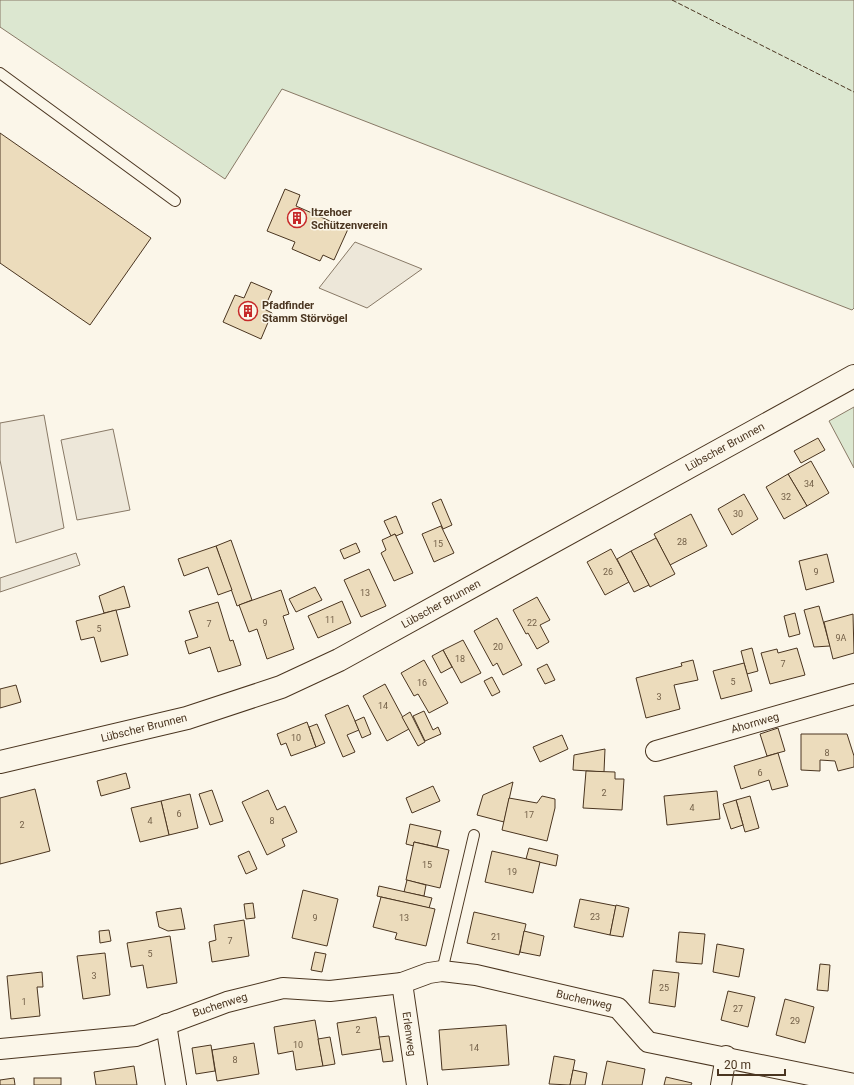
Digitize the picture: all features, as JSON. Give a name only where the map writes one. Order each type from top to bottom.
[{"type":"main road","name":"Lübscher Brunnen","points":[[0,762],[187,718],[288,683],[346,656],[854,376]]},
{"type":"street","name":"Ahornweg","points":[[656,751],[854,694]]},
{"type":"street","name":"Buchenweg","points":[[0,1049],[136,1036],[227,1002],[283,988],[330,991],[402,983],[429,973],[442,971],[476,975],[618,1008],[648,1042],[726,1056],[854,1084]]},
{"type":"street","name":"Erlenweg","points":[[402,983],[416,1085]]},
{"type":"street","points":[[166,1024],[176,1085]]},
{"type":"street","points":[[721,1085],[726,1056]]},
{"type":"lane","points":[[0,73],[175,201]]},
{"type":"lane","points":[[442,971],[474,835]]},
{"type":"green space","points":[[0,0],[854,0],[854,308],[852,310],[282,89],[225,179],[0,27]]},
{"type":"green space","points":[[854,407],[854,468],[829,421]]},
{"type":"shaded area","points":[[355,242],[422,269],[367,308],[319,288]]},
{"type":"shaded area","points":[[44,415],[64,528],[16,543],[0,460],[0,423]]},
{"type":"shaded area","points":[[113,429],[130,510],[77,520],[61,440]]},
{"type":"shaded area","points":[[76,553],[80,565],[0,592],[0,578]]},
{"type":"building","points":[[0,133],[151,238],[90,325],[0,263]]},
{"type":"building","name":"Itzehoer Schützenverein","points":[[285,189],[300,195],[296,206],[348,229],[334,260],[323,255],[320,261],[292,249],[295,242],[267,231]]},
{"type":"building","name":"Pfadfinder Stamm Störvögel","points":[[251,282],[272,291],[264,309],[272,313],[261,339],[223,322],[235,295],[244,298]]},
{"type":"building","points":[[818,438],[825,450],[801,463],[794,451]]},
{"type":"building","points":[[811,461],[829,493],[807,506],[788,474]]},
{"type":"building","points":[[788,474],[807,506],[784,519],[766,487]]},
{"type":"building","points":[[744,494],[758,519],[732,535],[718,509]]},
{"type":"building","points":[[441,499],[452,525],[443,529],[432,503]]},
{"type":"building","points":[[691,514],[707,546],[670,565],[654,534]]},
{"type":"building","points":[[396,516],[403,533],[396,536],[395,534],[391,536],[384,521]]},
{"type":"building","points":[[441,526],[454,553],[434,562],[422,534]]},
{"type":"building","points":[[395,534],[413,573],[394,581],[381,553],[386,550],[382,540]]},
{"type":"building","points":[[656,538],[675,574],[650,587],[631,551]]},
{"type":"building","points":[[231,540],[252,600],[237,606],[216,546]]},
{"type":"building","points":[[356,543],[360,552],[344,559],[340,550]]},
{"type":"building","points":[[216,546],[232,590],[218,595],[208,567],[184,576],[178,559]]},
{"type":"building","points":[[611,549],[629,582],[605,595],[587,562]]},
{"type":"building","points":[[631,551],[649,585],[634,592],[617,559]]},
{"type":"building","points":[[827,554],[834,582],[806,590],[799,561]]},
{"type":"building","points":[[369,569],[386,606],[361,617],[344,580]]},
{"type":"building","points":[[124,586],[130,607],[104,613],[99,596]]},
{"type":"building","points":[[315,587],[322,600],[296,612],[289,599]]},
{"type":"building","points":[[281,590],[289,614],[283,616],[294,649],[267,659],[257,629],[249,632],[239,605]]},
{"type":"building","points":[[537,597],[550,620],[540,625],[549,642],[537,649],[528,633],[526,634],[513,610]]},
{"type":"building","points":[[342,601],[351,623],[318,638],[308,616]]},
{"type":"building","points":[[218,602],[230,641],[233,640],[241,665],[218,672],[210,647],[189,654],[185,641],[198,637],[189,611]]},
{"type":"building","points":[[819,606],[830,646],[814,647],[804,610]]},
{"type":"building","points":[[116,610],[128,655],[101,662],[94,637],[81,640],[76,621]]},
{"type":"building","points":[[795,613],[800,634],[789,637],[784,616]]},
{"type":"building","points":[[853,614],[854,653],[833,659],[824,622]]},
{"type":"building","points":[[497,618],[522,665],[503,675],[497,663],[493,666],[474,631]]},
{"type":"building","points":[[463,640],[481,673],[461,683],[443,650]]},
{"type":"building","points":[[752,648],[758,671],[747,674],[741,651]]},
{"type":"building","points":[[797,648],[805,675],[770,684],[761,653],[777,649],[778,653]]},
{"type":"building","points":[[443,650],[452,667],[441,673],[432,656]]},
{"type":"building","points":[[424,660],[448,703],[429,713],[418,694],[414,696],[401,673]]},
{"type":"building","points":[[693,660],[698,680],[674,685],[680,709],[646,718],[636,678],[682,666],[681,663]]},
{"type":"building","points":[[744,663],[752,691],[721,699],[713,671]]},
{"type":"building","points":[[547,664],[555,680],[545,684],[537,669]]},
{"type":"building","points":[[492,677],[500,692],[492,696],[484,681]]},
{"type":"building","points":[[385,684],[409,729],[387,741],[363,696]]},
{"type":"building","points":[[16,685],[21,702],[0,708],[0,689]]},
{"type":"building","points":[[348,705],[359,730],[347,735],[355,752],[343,757],[325,715]]},
{"type":"building","points":[[424,711],[433,730],[438,727],[441,734],[425,741],[413,716]]},
{"type":"building","points":[[410,712],[425,742],[418,746],[402,717]]},
{"type":"building","points":[[364,717],[371,734],[362,738],[355,721]]},
{"type":"building","points":[[307,722],[316,747],[291,756],[286,743],[281,745],[277,734]]},
{"type":"building","points":[[317,724],[325,743],[316,747],[309,727]]},
{"type":"building","points":[[778,728],[785,751],[767,756],[760,734]]},
{"type":"building","points":[[801,734],[847,734],[854,756],[854,767],[838,771],[835,761],[820,760],[820,771],[801,770]]},
{"type":"building","points":[[562,735],[568,749],[540,762],[533,747]]},
{"type":"building","points":[[605,749],[604,772],[573,770],[574,755]]},
{"type":"building","points":[[778,753],[788,786],[772,790],[769,780],[741,789],[734,766]]},
{"type":"building","points":[[586,771],[615,772],[615,779],[624,779],[622,810],[583,808]]},
{"type":"building","points":[[126,773],[130,788],[101,796],[97,781]]},
{"type":"building","points":[[513,782],[504,822],[477,815],[483,795]]},
{"type":"building","points":[[433,786],[440,801],[412,813],[406,798]]},
{"type":"building","points":[[35,789],[50,851],[0,864],[0,798]]},
{"type":"building","points":[[212,790],[223,821],[210,825],[199,794]]},
{"type":"building","points":[[268,790],[277,810],[285,806],[297,832],[282,839],[285,846],[267,855],[242,802]]},
{"type":"building","points":[[717,791],[720,819],[667,825],[664,796]]},
{"type":"building","points":[[190,794],[198,828],[169,835],[161,801]]},
{"type":"building","points":[[542,796],[555,799],[555,808],[547,841],[502,830],[509,798],[537,803]]},
{"type":"building","points":[[750,796],[759,828],[745,832],[736,800]]},
{"type":"building","points":[[736,800],[743,825],[731,829],[723,804]]},
{"type":"building","points":[[161,801],[169,835],[140,842],[131,808]]},
{"type":"building","points":[[410,824],[441,831],[437,847],[414,842],[414,846],[406,844]]},
{"type":"building","points":[[414,842],[449,850],[440,888],[406,880]]},
{"type":"building","points":[[529,848],[558,855],[556,866],[526,859]]},
{"type":"building","points":[[249,851],[257,869],[246,874],[238,856]]},
{"type":"building","points":[[492,851],[540,862],[533,893],[485,882]]},
{"type":"building","points":[[407,880],[426,885],[424,896],[404,892]]},
{"type":"building","points":[[379,886],[432,898],[429,908],[377,896]]},
{"type":"building","points":[[303,890],[338,899],[327,946],[292,938]]},
{"type":"building","points":[[381,897],[435,909],[426,946],[395,939],[397,933],[373,927]]},
{"type":"building","points":[[580,899],[616,906],[610,935],[574,927]]},
{"type":"building","points":[[253,903],[255,918],[246,919],[244,904]]},
{"type":"building","points":[[616,905],[629,908],[623,937],[610,935]]},
{"type":"building","points":[[181,908],[185,929],[168,931],[159,927],[156,912]]},
{"type":"building","points":[[474,912],[526,924],[519,955],[467,943]]},
{"type":"building","points":[[244,920],[249,956],[212,962],[209,942],[216,940],[214,925]]},
{"type":"building","points":[[109,930],[111,941],[100,943],[99,931]]},
{"type":"building","points":[[524,931],[544,936],[540,956],[520,952]]},
{"type":"building","points":[[679,932],[705,934],[702,964],[676,962]]},
{"type":"building","points":[[170,936],[177,983],[147,988],[143,965],[131,967],[127,943]]},
{"type":"building","points":[[717,944],[744,949],[739,977],[713,972]]},
{"type":"building","points":[[315,952],[326,954],[322,972],[311,970]]},
{"type":"building","points":[[105,953],[110,995],[83,999],[77,956]]},
{"type":"building","points":[[820,964],[830,965],[828,991],[817,990]]},
{"type":"building","points":[[653,970],[679,973],[675,1007],[649,1003]]},
{"type":"building","points":[[42,972],[43,987],[37,987],[40,1016],[11,1019],[7,976]]},
{"type":"building","points":[[728,991],[755,997],[748,1027],[721,1020]]},
{"type":"building","points":[[785,999],[814,1007],[805,1043],[776,1035]]},
{"type":"building","points":[[376,1017],[381,1049],[342,1055],[337,1023]]},
{"type":"building","points":[[315,1020],[323,1066],[296,1070],[293,1051],[278,1054],[274,1027]]},
{"type":"building","points":[[506,1025],[509,1065],[442,1070],[439,1030]]},
{"type":"building","points":[[389,1036],[393,1061],[383,1062],[379,1037]]},
{"type":"building","points":[[330,1037],[335,1064],[323,1066],[318,1039]]},
{"type":"building","points":[[254,1043],[259,1074],[217,1081],[212,1050]]},
{"type":"building","points":[[211,1045],[215,1071],[196,1074],[192,1048]]},
{"type":"building","points":[[554,1056],[575,1060],[570,1085],[549,1084]]},
{"type":"building","points":[[607,1061],[645,1069],[642,1085],[602,1085]]},
{"type":"building","points":[[134,1066],[137,1085],[96,1085],[94,1072]]},
{"type":"building","points":[[573,1070],[587,1073],[585,1085],[570,1085]]},
{"type":"building","points":[[666,1077],[692,1083],[691,1085],[664,1085]]},
{"type":"building","points":[[14,1078],[15,1085],[0,1085],[0,1080]]},
{"type":"building","points":[[34,1078],[61,1078],[61,1085],[34,1085]]},
{"type":"fence","points":[[672,0],[854,92]]},
{"type":"place","name":"Itzehoer Schützenverein","points":[[297,218]]},
{"type":"place","name":"Pfadfinder Stamm Störvögel","points":[[248,311]]}]
